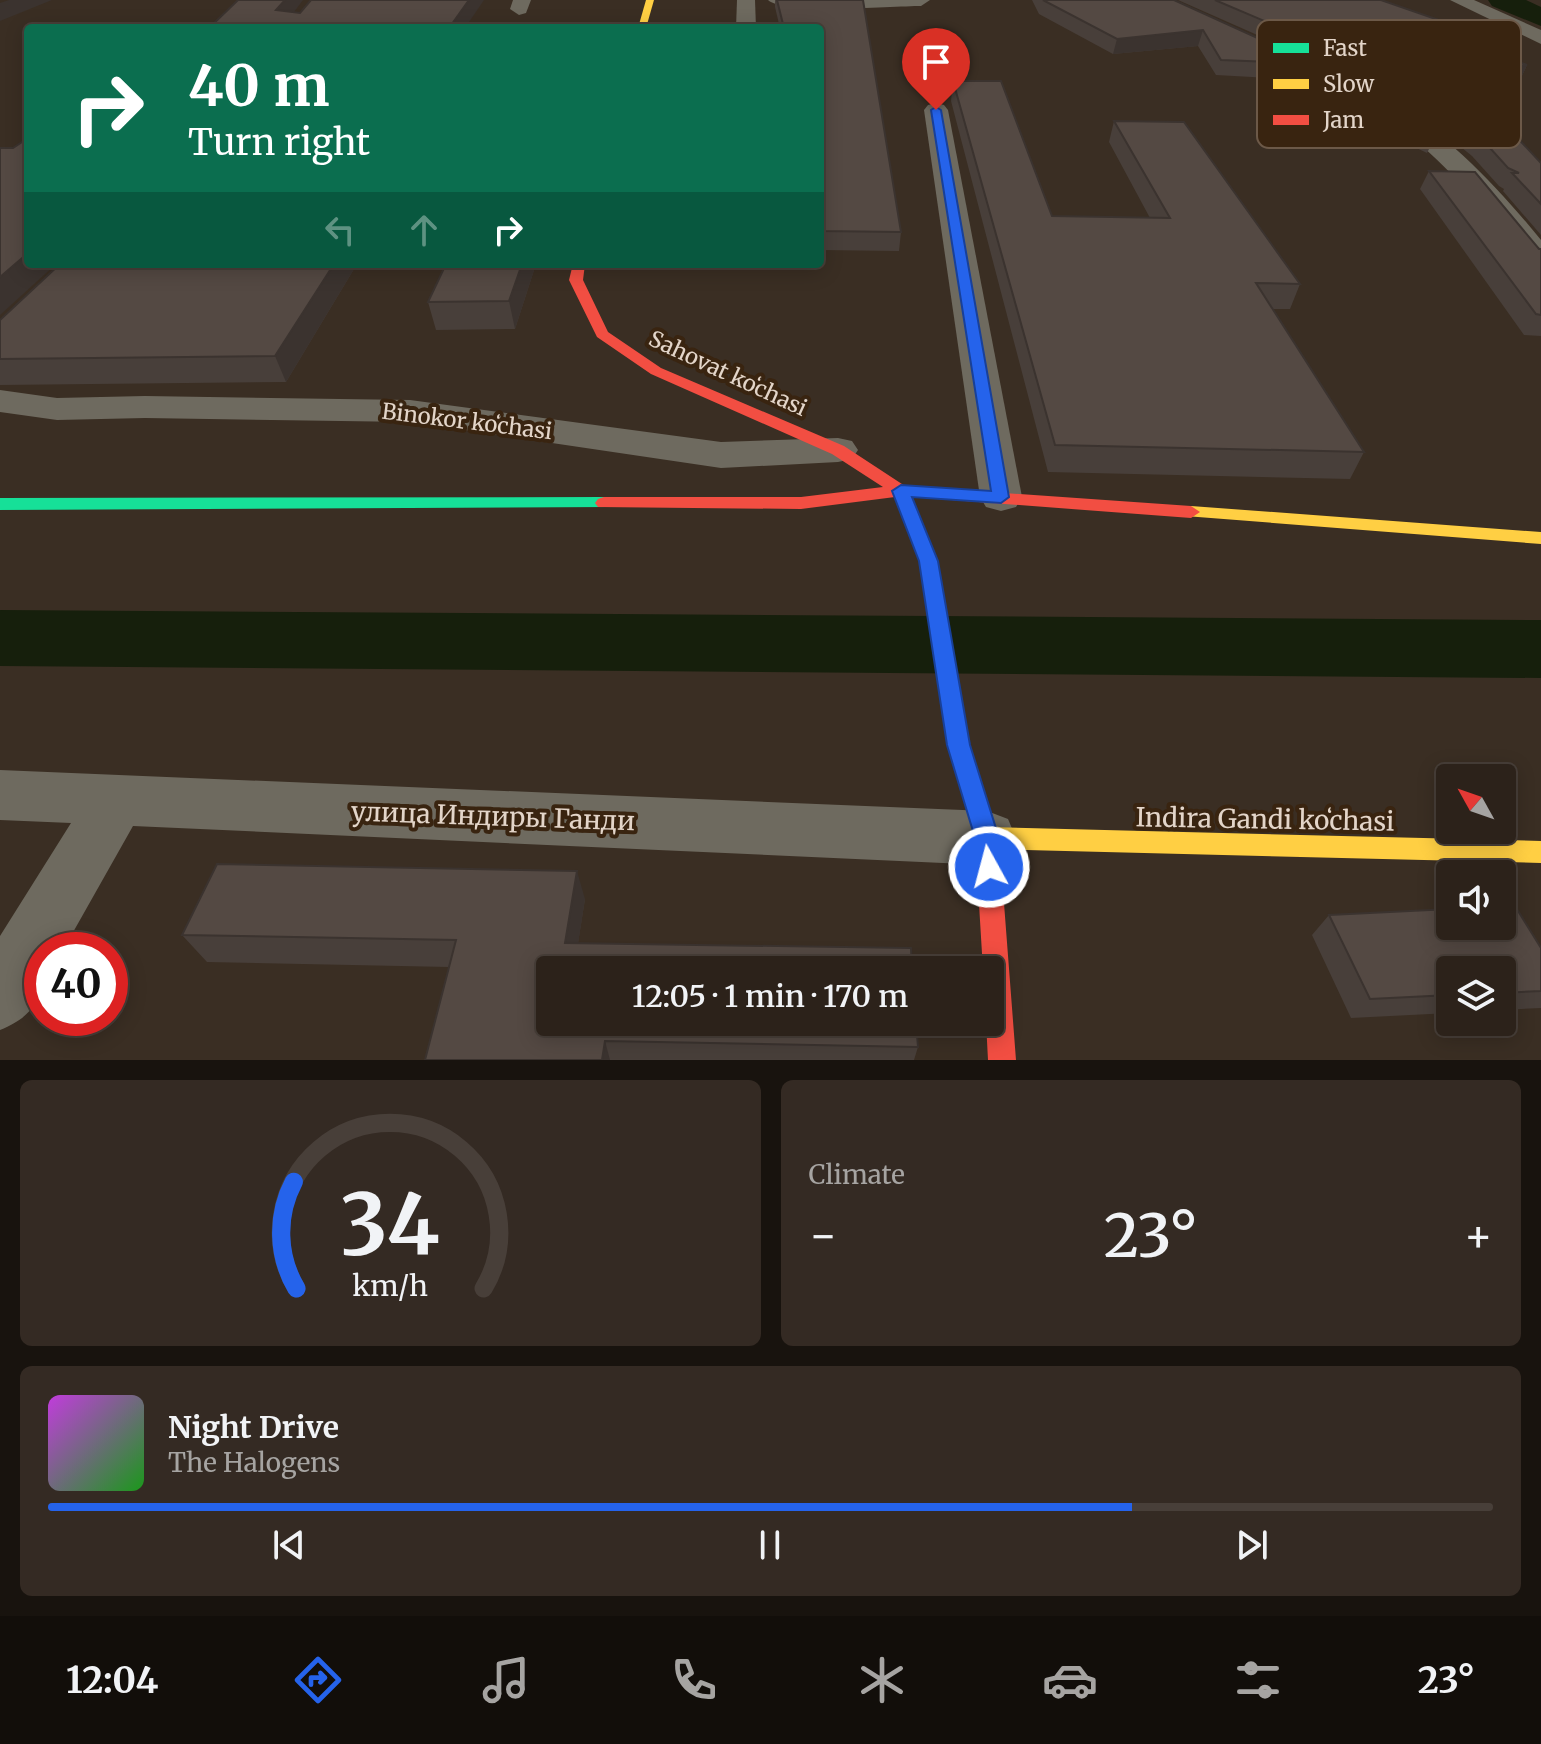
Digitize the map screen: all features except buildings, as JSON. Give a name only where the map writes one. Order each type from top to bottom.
[{"type":"street","points":[[643,24],[650,0]]},
{"type":"street","points":[[746,0],[746,24]]},
{"type":"street","points":[[777,0],[833,3],[921,0]]},
{"type":"street","points":[[1459,0],[1502,20]]},
{"type":"street","points":[[1521,29],[1541,38]]},
{"type":"street","points":[[936,110],[1001,497]]},
{"type":"street","points":[[1441,148],[1489,194],[1541,260]]},
{"type":"street","name":"Sahovat koʻchasi","points":[[578,268],[576,280],[602,334],[656,371],[838,450],[901,491]]},
{"type":"street","name":"Binokor koʻchasi","points":[[0,401],[57,409],[145,407],[410,411],[721,455],[838,450]]},
{"type":"street","points":[[901,491],[929,561],[958,745],[987,838],[1002,1060]]},
{"type":"street","points":[[0,504],[801,503],[901,491],[1541,538]]},
{"type":"street","name":"улица Индиры Ганди","points":[[0,795],[987,838]]},
{"type":"street","points":[[0,997],[117,800]]},
{"type":"street","name":"Indira Gandi koʻchasi","points":[[987,838],[1541,852]]},
{"type":"waterway","points":[[1502,0],[1541,17]]},
{"type":"waterway","points":[[0,638],[1541,649]]},
{"type":"traffic: fast","points":[[0,504],[604,503]]},
{"type":"traffic: slow","points":[[643,24],[650,0]]},
{"type":"traffic: slow","points":[[1191,512],[1541,538]]},
{"type":"traffic: slow","points":[[987,838],[1541,852]]},
{"type":"traffic: jam","points":[[578,268],[576,280],[602,334],[656,371],[838,450],[901,491]]},
{"type":"traffic: jam","points":[[901,491],[929,561],[958,745],[987,838],[1002,1060]]},
{"type":"traffic: jam","points":[[604,503],[801,503],[901,491],[1191,512]]},
{"type":"route","points":[[936,110],[1001,497],[901,491],[929,561],[958,745],[987,838],[989,867]]}]
